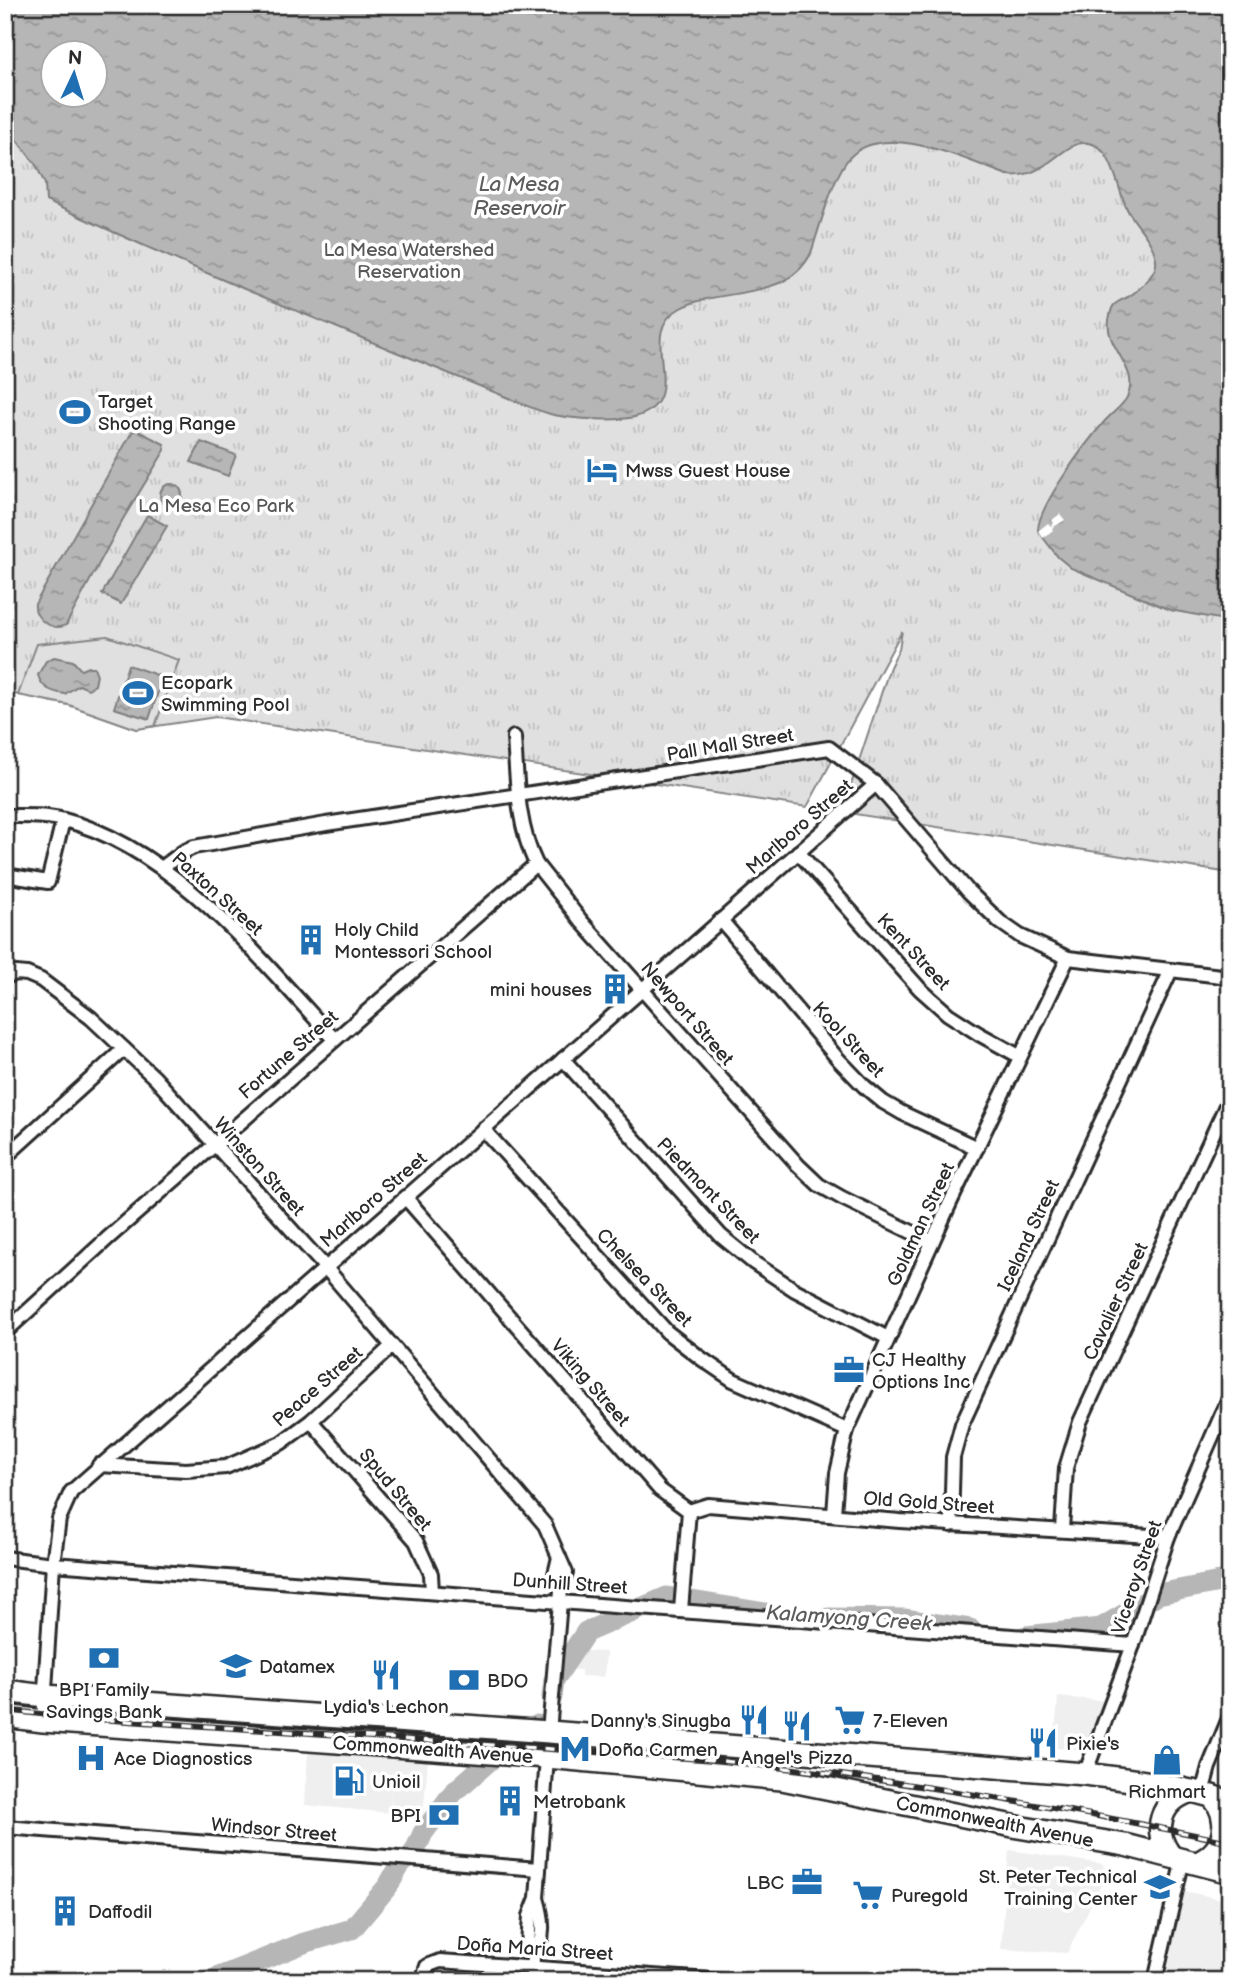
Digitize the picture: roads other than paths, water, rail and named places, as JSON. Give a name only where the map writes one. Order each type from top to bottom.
[{"type":"main road","name":"Commonwealth Avenue","points":[[5,1691],[1085,1774],[1143,1781],[1209,1795]]},
{"type":"main road","name":"Commonwealth Avenue","points":[[5,1716],[43,1721],[547,1757],[782,1779],[1018,1827],[1103,1841],[1230,1872]]},
{"type":"main road","points":[[1209,1795],[1223,1813],[1223,1833],[1215,1851],[1184,1860],[1161,1837],[1161,1817],[1173,1800],[1209,1795]]},
{"type":"street","name":"Newport Street","points":[[514,737],[518,796],[525,835],[536,864],[582,922],[780,1146],[819,1185],[932,1242]]},
{"type":"street","name":"Pall Mall Street","points":[[163,867],[183,852],[194,848],[326,824],[829,748],[876,784],[968,891],[1000,922],[1040,947],[1068,958],[1230,976]]},
{"type":"street","name":"Marlboro Street","points":[[43,1721],[53,1564],[59,1519],[71,1492],[876,784]]},
{"type":"street","name":"Paxton Street","points":[[5,816],[63,820],[130,848],[163,867],[242,940],[334,1039]]},
{"type":"street","points":[[5,875],[48,882],[63,820]]},
{"type":"street","name":"Kent Street","points":[[798,852],[920,989],[948,1014],[1019,1056]]},
{"type":"street","name":"Fortune Street","points":[[5,1332],[334,1039],[536,864]]},
{"type":"street","name":"Kool Street","points":[[721,920],[864,1086],[902,1113],[977,1148]]},
{"type":"street","name":"Goldman Street","points":[[834,1514],[837,1473],[846,1430],[1019,1056],[1068,958]]},
{"type":"street","name":"Iceland Street","points":[[951,1525],[953,1457],[962,1424],[1171,970]]},
{"type":"street","name":"Winston Street","points":[[5,977],[16,973],[41,980],[92,1018],[155,1078],[325,1268],[545,1525],[559,1557],[555,1574],[560,1596],[549,1732]]},
{"type":"street","points":[[5,1157],[124,1049]]},
{"type":"street","name":"Piedmont Street","points":[[563,1059],[721,1236],[754,1263],[796,1290],[888,1338]]},
{"type":"street","name":"Cavalier Street","points":[[1062,1529],[1066,1468],[1080,1422],[1230,1097]]},
{"type":"street","name":"Chelsea Street","points":[[482,1129],[667,1332],[733,1380],[846,1430]]},
{"type":"street","name":"Viking Street","points":[[405,1197],[660,1490],[689,1511]]},
{"type":"street","name":"Peace Street","points":[[99,1465],[186,1470],[226,1467],[281,1443],[311,1421],[392,1346]]},
{"type":"street","name":"Viceroy Street","points":[[1085,1774],[1133,1645],[1168,1536],[1230,1395]]},
{"type":"street","name":"Spud Street","points":[[311,1421],[416,1541],[431,1574],[432,1592]]},
{"type":"street","name":"Old Gold Street","points":[[689,1511],[708,1505],[951,1525],[1168,1536]]},
{"type":"street","points":[[681,1610],[689,1511]]},
{"type":"street","name":"Dunhill Street","points":[[5,1558],[53,1564],[432,1592],[560,1596],[681,1610],[1133,1645]]},
{"type":"street","points":[[1209,1795],[1209,1767],[1230,1716]]},
{"type":"street","points":[[533,1968],[541,1946],[543,1916],[537,1898],[547,1757]]},
{"type":"street","name":"Windsor Street","points":[[5,1827],[539,1869]]},
{"type":"street","points":[[1155,1981],[1184,1860]]},
{"type":"street","name":"Doña Maria Street","points":[[422,1981],[428,1966],[440,1961],[640,1978],[724,1981]]},
{"type":"water","name":"La Mesa Reservoir","points":[[5,5],[1230,5],[1230,621],[1170,610],[1071,568],[1058,557],[1038,531],[1045,507],[1064,475],[1096,431],[1126,399],[1130,378],[1112,340],[1109,330],[1110,314],[1114,305],[1145,283],[1156,265],[1153,250],[1127,209],[1109,160],[1102,150],[1093,144],[1070,147],[1033,172],[1021,175],[1007,175],[946,152],[900,142],[879,143],[860,149],[841,170],[811,253],[800,269],[786,280],[769,287],[695,302],[679,309],[667,320],[661,333],[661,395],[653,407],[638,416],[620,419],[562,416],[531,408],[220,279],[46,201],[45,184],[36,165],[5,125]]},
{"type":"water","points":[[136,430],[164,444],[165,450],[123,519],[66,625],[55,627],[45,623],[37,615],[35,604],[132,432]]},
{"type":"water","points":[[201,442],[236,455],[228,476],[191,462]]},
{"type":"water","points":[[171,484],[179,487],[182,495],[179,503],[171,506],[163,503],[160,495],[163,487]]},
{"type":"water","points":[[147,515],[167,526],[121,604],[102,594]]},
{"type":"water","points":[[54,657],[73,661],[81,670],[94,667],[97,675],[95,685],[88,689],[79,685],[65,694],[48,689],[38,675],[46,661]]},
{"type":"water","name":"Ecopark Swimming Pool","points":[[128,665],[163,677],[149,719],[114,708]]},
{"type":"waterway","name":"Kalamyong Creek","points":[[1026,1636],[1101,1628],[1158,1594],[1230,1580]]},
{"type":"waterway","name":"Kalamyong Creek","points":[[552,1697],[554,1680],[586,1632],[667,1597],[771,1614]]},
{"type":"waterway","name":"Kalamyong Creek","points":[[828,1618],[904,1619],[970,1629]]},
{"type":"waterway","name":"Kalamyong Creek","points":[[209,1981],[304,1943],[352,1929],[388,1886],[400,1865],[414,1853],[423,1833],[453,1793],[517,1736],[538,1725]]},
{"type":"railway","points":[[5,1710],[67,1717],[702,1759],[768,1766],[967,1793],[1230,1842]]},
{"type":"place","name":"Target Shooting Range","points":[[75,412]]},
{"type":"place","name":"Mwss Guest House","points":[[602,470]]},
{"type":"place","name":"Ecopark Swimming Pool","points":[[138,693]]},
{"type":"place","name":"Holy Child Montessori School","points":[[311,940]]},
{"type":"place","name":"mini houses","points":[[615,989]]},
{"type":"place","name":"CJ Healthy Options Inc","points":[[849,1370]]},
{"type":"place","name":"BPI Family Savings Bank","points":[[104,1658]]},
{"type":"place","name":"Datamex","points":[[236,1666]]},
{"type":"place","name":"Lydia's Lechon","points":[[386,1675]]},
{"type":"place","name":"BDO","points":[[464,1680]]},
{"type":"place","name":"Danny's Sinugba","points":[[754,1720]]},
{"type":"place","name":"7-Eleven","points":[[850,1720]]},
{"type":"place","name":"Angel's Pizza","points":[[797,1726]]},
{"type":"place","name":"Pixie's","points":[[1043,1743]]},
{"type":"place","name":"Doña Carmen","points":[[575,1749]]},
{"type":"place","name":"Ace Diagnostics","points":[[91,1758]]},
{"type":"place","name":"Richmart","points":[[1167,1760]]},
{"type":"place","name":"Unioil","points":[[349,1781]]},
{"type":"place","name":"Metrobank","points":[[510,1801]]},
{"type":"place","name":"BPI","points":[[444,1815]]},
{"type":"place","name":"LBC","points":[[807,1882]]},
{"type":"place","name":"St. Peter Technical Training Center","points":[[1160,1887]]},
{"type":"place","name":"Puregold","points":[[868,1895]]},
{"type":"place","name":"Daffodil","points":[[65,1911]]},
{"type":"park label","name":"La Mesa Watershed Reservation","points":[[409,260]]},
{"type":"park label","name":"La Mesa Eco Park","points":[[216,505]]}]
